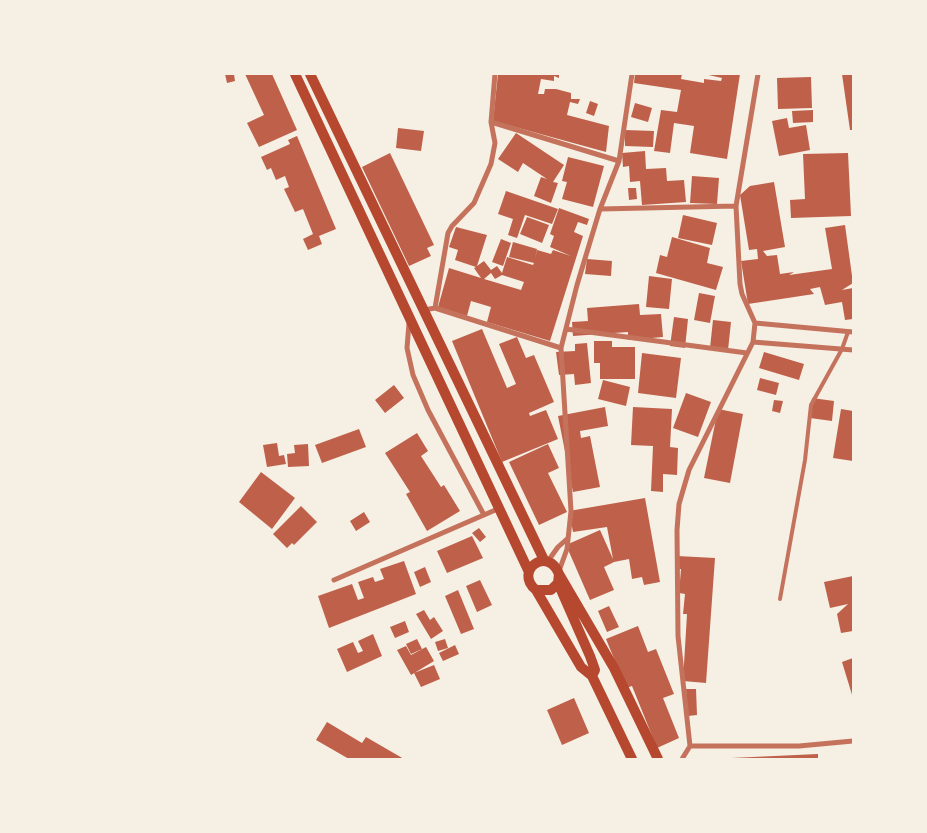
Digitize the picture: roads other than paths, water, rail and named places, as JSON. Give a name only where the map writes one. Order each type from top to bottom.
[{"type":"main road","points":[[310,74],[546,561],[559,576],[614,668],[658,759]]},
{"type":"main road","points":[[297,76],[408,318],[500,508],[529,572],[529,582],[536,590],[581,667],[592,676],[632,759]]},
{"type":"main road","points":[[529,572],[535,564],[546,561]]},
{"type":"main road","points":[[536,590],[551,590],[559,576]]},
{"type":"main road","points":[[559,576],[595,670],[592,676]]},
{"type":"street","points":[[436,308],[448,234],[452,226],[474,203],[491,164],[495,142],[491,122],[495,74]]},
{"type":"street","points":[[559,576],[566,553],[571,511],[560,348],[600,209],[619,161],[632,74]]},
{"type":"street","points":[[682,759],[690,746],[678,636],[677,530],[679,504],[689,470],[753,342],[755,323],[741,289],[736,206],[758,74]]},
{"type":"street","points":[[491,122],[619,161]]},
{"type":"street","points":[[600,209],[736,206]]},
{"type":"street","points":[[424,310],[436,308],[560,348]]},
{"type":"street","points":[[408,318],[408,348],[413,375],[428,410],[484,515]]},
{"type":"street","points":[[755,323],[851,332]]},
{"type":"street","points":[[566,329],[747,353]]},
{"type":"street","points":[[753,342],[853,350]]},
{"type":"street","points":[[334,580],[500,508]]},
{"type":"street","points":[[546,561],[567,539]]},
{"type":"street","points":[[690,746],[807,746],[853,741]]},
{"type":"lane","points":[[297,76],[310,74]]},
{"type":"lane","points":[[780,599],[805,460],[811,405],[851,332]]}]
